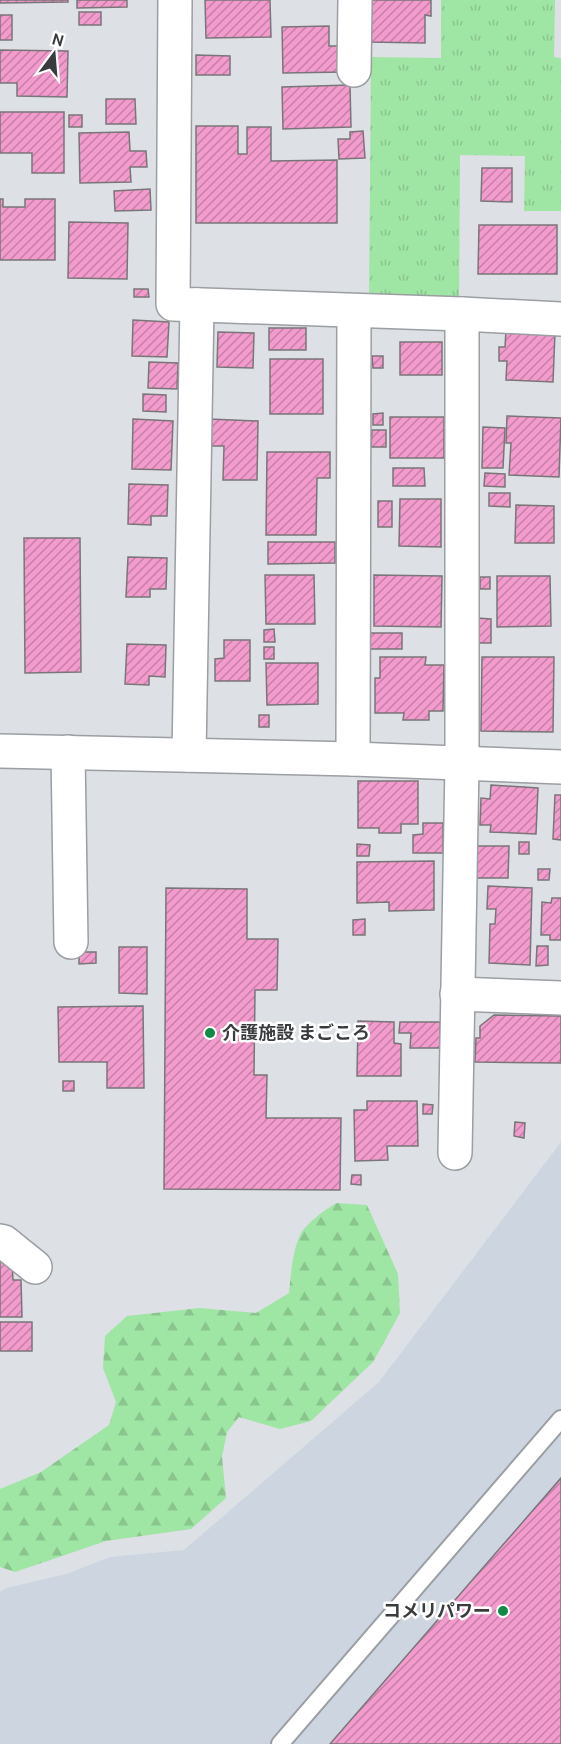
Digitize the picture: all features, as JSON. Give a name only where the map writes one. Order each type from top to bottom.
[{"type":"street","points":[[175,0],[173,304],[561,319]]},
{"type":"street","points":[[354,70],[355,0]]},
{"type":"street","points":[[189,755],[197,305]]},
{"type":"street","points":[[353,759],[354,311]]},
{"type":"street","points":[[455,1153],[462,763],[462,314]]},
{"type":"street","points":[[0,751],[353,759],[561,767]]},
{"type":"street","points":[[68,752],[71,942]]},
{"type":"street","points":[[457,994],[561,998]]},
{"type":"street","points":[[0,1241],[35,1267]]},
{"type":"lane","points":[[280,1744],[561,1419]]},
{"type":"shaded area","points":[[561,1142],[561,1744],[0,1744],[0,1592],[6,1588],[67,1574],[110,1557],[184,1550],[379,1382]]},
{"type":"green space","points":[[441,0],[555,0],[554,57],[561,58],[561,211],[524,211],[525,156],[460,155],[459,302],[369,302],[371,57],[441,58]]},
{"type":"green space","points":[[336,1203],[367,1205],[398,1274],[400,1313],[373,1362],[311,1421],[280,1429],[239,1417],[227,1432],[222,1457],[226,1498],[191,1529],[106,1541],[15,1572],[0,1567],[0,1489],[41,1472],[109,1425],[116,1402],[103,1368],[105,1336],[127,1316],[200,1308],[256,1313],[289,1293],[291,1271],[300,1235],[311,1221]]},
{"type":"building","points":[[0,0],[68,0],[68,2],[0,3]]},
{"type":"building","points":[[77,0],[127,0],[127,7],[77,8]]},
{"type":"building","points":[[205,0],[270,0],[271,37],[206,38]]},
{"type":"building","points":[[369,0],[431,0],[431,16],[425,15],[425,43],[368,42]]},
{"type":"building","points":[[79,12],[101,12],[101,25],[79,25]]},
{"type":"building","points":[[0,15],[12,15],[12,40],[0,40]]},
{"type":"building","points":[[329,26],[329,46],[344,46],[344,72],[283,73],[282,27]]},
{"type":"building","points":[[0,50],[68,51],[67,97],[17,96],[17,83],[0,83]]},
{"type":"building","points":[[196,55],[230,56],[230,75],[196,75]]},
{"type":"building","points":[[350,85],[351,127],[283,129],[282,87]]},
{"type":"building","points":[[106,99],[135,99],[136,124],[106,124]]},
{"type":"building","points":[[0,112],[64,112],[64,173],[32,173],[32,153],[0,153]]},
{"type":"building","points":[[69,115],[82,115],[82,127],[69,127]]},
{"type":"building","points":[[196,126],[238,126],[238,154],[247,154],[247,127],[271,127],[271,161],[337,160],[337,223],[196,223]]},
{"type":"building","points":[[363,131],[365,158],[339,159],[338,139],[350,139],[350,132]]},
{"type":"building","points":[[129,132],[130,151],[146,151],[147,167],[130,167],[131,182],[80,183],[79,133]]},
{"type":"building","points":[[482,168],[512,168],[512,202],[481,201]]},
{"type":"building","points":[[150,189],[151,210],[115,211],[114,191]]},
{"type":"building","points":[[0,199],[3,199],[3,207],[25,207],[25,199],[55,199],[55,260],[0,260]]},
{"type":"building","points":[[69,222],[128,223],[127,279],[68,278]]},
{"type":"building","points":[[479,225],[557,225],[557,274],[478,274]]},
{"type":"building","points":[[134,289],[148,289],[149,297],[134,297]]},
{"type":"building","points":[[133,320],[169,322],[167,357],[132,356]]},
{"type":"building","points":[[269,328],[306,328],[306,350],[269,350]]},
{"type":"building","points":[[506,330],[555,332],[553,382],[506,380],[507,361],[499,361],[499,347],[505,347]]},
{"type":"building","points":[[218,332],[254,333],[253,368],[217,367]]},
{"type":"building","points":[[400,342],[442,342],[442,375],[400,375]]},
{"type":"building","points":[[372,356],[383,356],[383,368],[373,368]]},
{"type":"building","points":[[270,359],[323,359],[323,414],[270,414]]},
{"type":"building","points":[[149,362],[178,363],[177,389],[148,388]]},
{"type":"building","points":[[143,394],[166,395],[166,412],[143,411]]},
{"type":"building","points":[[383,413],[383,425],[373,425],[373,414]]},
{"type":"building","points":[[507,416],[561,418],[559,477],[509,475],[511,443],[506,443]]},
{"type":"building","points":[[390,417],[444,417],[444,458],[390,458]]},
{"type":"building","points":[[133,419],[173,421],[171,470],[132,469]]},
{"type":"building","points":[[209,419],[258,421],[257,480],[223,480],[224,446],[209,446]]},
{"type":"building","points":[[483,427],[505,428],[503,468],[482,468]]},
{"type":"building","points":[[372,430],[386,430],[386,447],[371,447]]},
{"type":"building","points":[[267,452],[330,452],[330,478],[317,478],[316,535],[266,535]]},
{"type":"building","points":[[393,468],[424,468],[425,486],[393,486]]},
{"type":"building","points":[[485,473],[505,474],[505,487],[484,486]]},
{"type":"building","points":[[129,484],[168,485],[167,516],[151,516],[151,525],[128,524]]},
{"type":"building","points":[[489,493],[510,493],[510,507],[489,506]]},
{"type":"building","points":[[400,499],[441,499],[441,547],[399,546]]},
{"type":"building","points":[[378,501],[392,501],[392,527],[378,527]]},
{"type":"building","points":[[516,505],[554,506],[554,543],[515,543]]},
{"type":"building","points":[[24,538],[80,538],[81,672],[25,673]]},
{"type":"building","points":[[268,542],[335,542],[335,563],[268,564]]},
{"type":"building","points":[[128,557],[167,558],[166,589],[150,589],[150,597],[126,597]]},
{"type":"building","points":[[265,575],[314,575],[315,624],[266,624]]},
{"type":"building","points":[[374,575],[442,576],[441,627],[374,626]]},
{"type":"building","points":[[497,576],[550,576],[551,626],[497,627]]},
{"type":"building","points":[[480,577],[490,577],[490,589],[480,589]]},
{"type":"building","points":[[477,618],[491,619],[491,643],[477,643]]},
{"type":"building","points":[[274,629],[275,642],[264,642],[264,630]]},
{"type":"building","points":[[370,633],[402,633],[402,649],[370,649]]},
{"type":"building","points":[[224,640],[250,640],[250,681],[215,681],[215,659],[224,658]]},
{"type":"building","points":[[127,644],[166,645],[165,677],[149,676],[149,685],[125,684]]},
{"type":"building","points":[[264,647],[274,647],[274,659],[264,659]]},
{"type":"building","points":[[380,657],[426,657],[425,665],[444,665],[443,711],[429,711],[429,720],[403,720],[404,713],[375,713],[375,678],[380,678]]},
{"type":"building","points":[[482,657],[554,657],[553,732],[481,731]]},
{"type":"building","points":[[266,663],[318,663],[318,704],[267,705]]},
{"type":"building","points":[[259,715],[269,715],[269,727],[259,727]]},
{"type":"building","points":[[358,781],[418,781],[418,824],[401,824],[401,833],[379,833],[379,828],[358,828]]},
{"type":"building","points":[[491,785],[538,788],[536,834],[490,832],[491,825],[480,825],[481,798],[490,799]]},
{"type":"building","points":[[555,795],[561,795],[561,840],[553,839]]},
{"type":"building","points":[[423,823],[443,823],[443,853],[413,853],[413,835],[423,834]]},
{"type":"building","points":[[519,842],[529,842],[529,854],[519,854]]},
{"type":"building","points":[[357,844],[370,845],[369,856],[357,856]]},
{"type":"building","points":[[477,846],[509,846],[508,878],[477,878]]},
{"type":"building","points":[[434,861],[434,910],[389,911],[389,902],[357,903],[357,862]]},
{"type":"building","points":[[538,869],[550,869],[549,880],[538,880]]},
{"type":"building","points":[[488,886],[532,888],[530,965],[489,963],[490,924],[495,924],[496,909],[487,909]]},
{"type":"building","name":"介護施設 まごころ","points":[[166,888],[247,889],[247,939],[278,939],[277,990],[255,990],[254,1075],[267,1075],[266,1118],[341,1118],[340,1190],[164,1189]]},
{"type":"building","points":[[552,898],[561,898],[561,940],[550,940],[550,935],[541,935],[542,902],[551,903]]},
{"type":"building","points":[[365,919],[365,935],[353,935],[353,920]]},
{"type":"building","points":[[537,946],[548,946],[548,965],[536,966]]},
{"type":"building","points":[[119,947],[147,947],[147,994],[119,993]]},
{"type":"building","points":[[79,952],[96,952],[96,963],[79,964]]},
{"type":"building","points":[[143,1006],[144,1088],[107,1088],[107,1062],[59,1062],[58,1007]]},
{"type":"building","points":[[494,1015],[561,1016],[561,1063],[475,1062],[476,1038],[480,1038],[480,1026]]},
{"type":"building","points":[[358,1021],[394,1022],[394,1043],[401,1044],[401,1076],[357,1076]]},
{"type":"building","points":[[400,1022],[440,1022],[440,1048],[410,1048],[411,1033],[399,1033]]},
{"type":"building","points":[[63,1081],[74,1081],[74,1091],[63,1091]]},
{"type":"building","points":[[367,1101],[417,1101],[418,1146],[387,1146],[388,1160],[355,1161],[354,1110],[367,1110]]},
{"type":"building","points":[[423,1104],[433,1105],[432,1114],[423,1114]]},
{"type":"building","points":[[515,1122],[525,1123],[524,1138],[514,1136]]},
{"type":"building","points":[[352,1175],[361,1175],[361,1185],[351,1184]]},
{"type":"building","points":[[0,1261],[12,1261],[13,1280],[21,1280],[22,1317],[0,1317]]},
{"type":"building","points":[[0,1322],[32,1322],[32,1351],[0,1351]]},
{"type":"building","name":"コメリパワー","points":[[561,1478],[561,1744],[330,1744]]},
{"type":"place","name":"介護施設 まごころ","points":[[210,1033]]},
{"type":"place","name":"コメリパワー","points":[[503,1611]]}]
